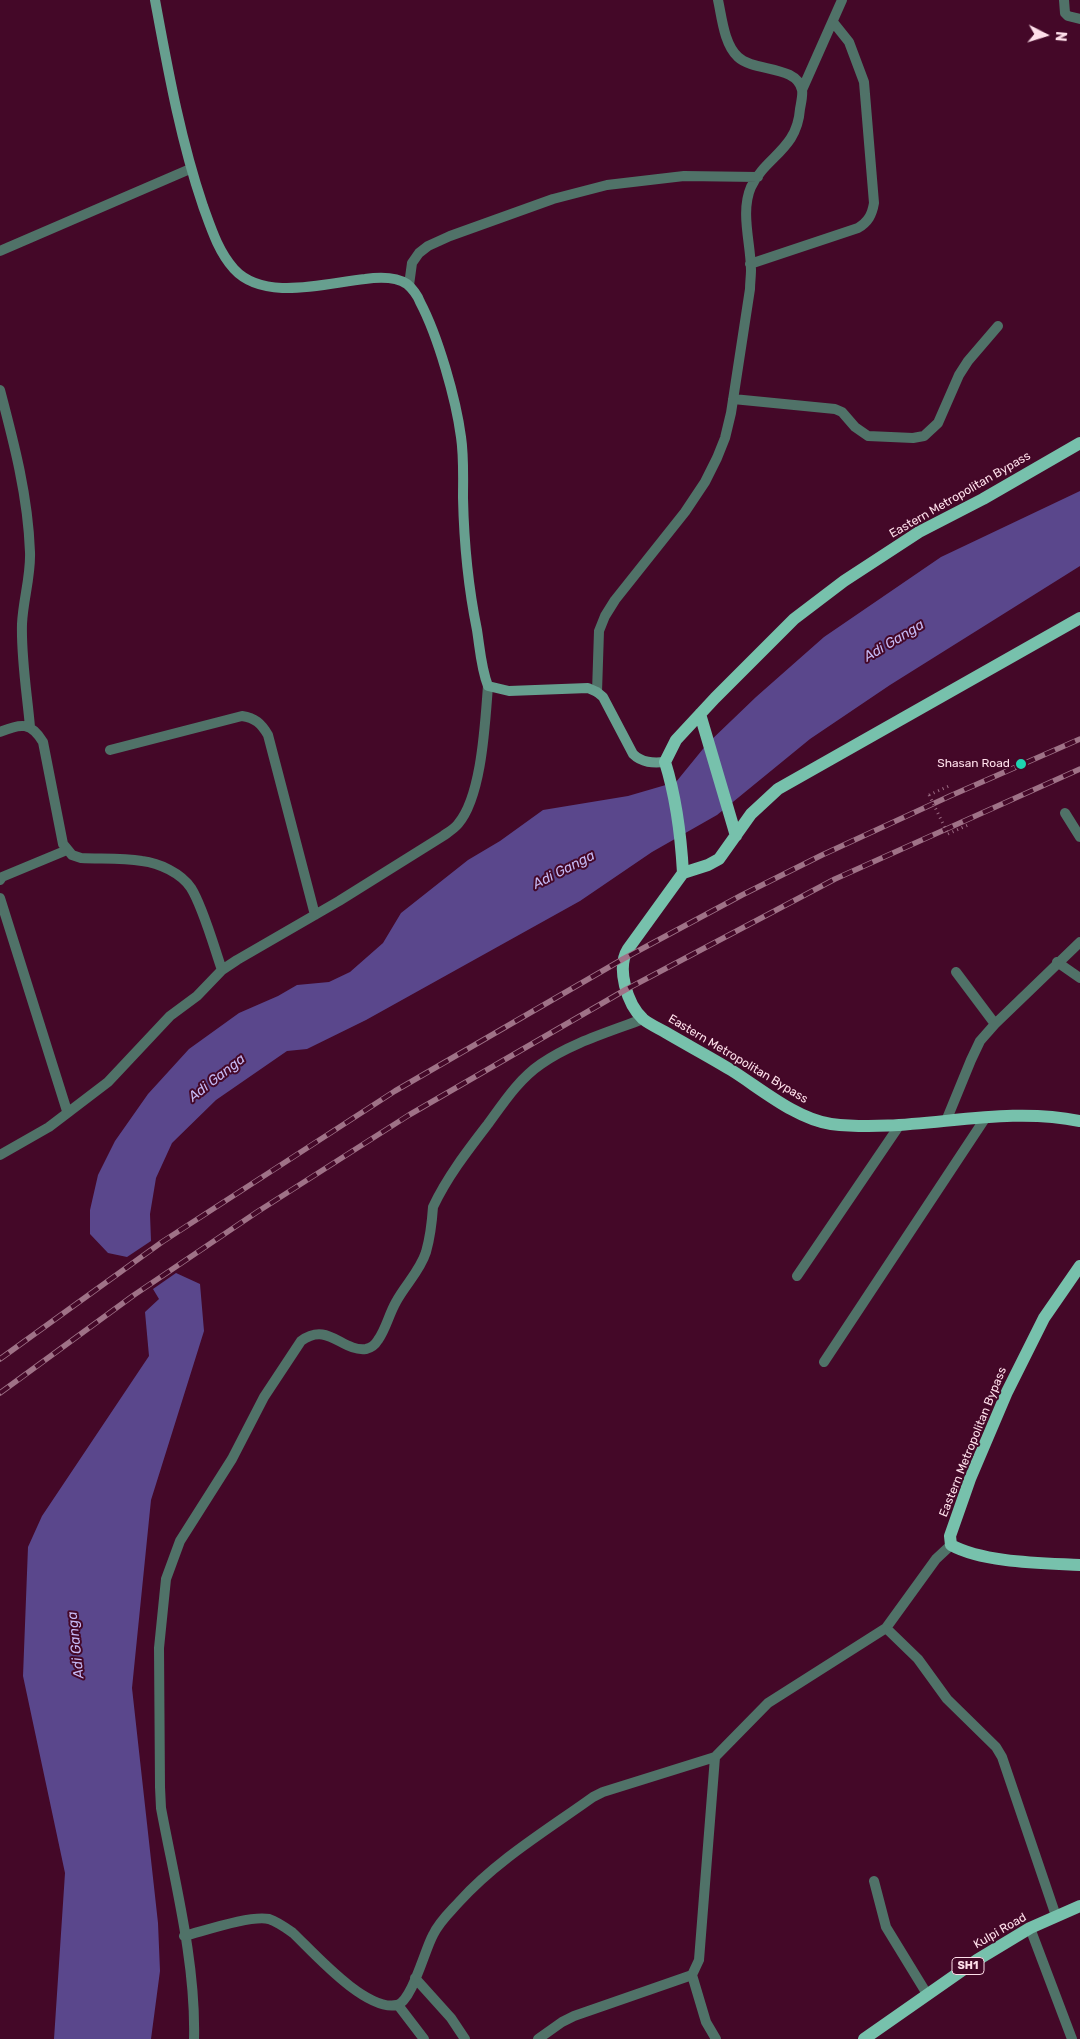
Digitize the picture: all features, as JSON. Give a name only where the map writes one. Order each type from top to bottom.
[{"type":"main road","points":[[155,0],[166,66],[190,168],[212,233],[224,255],[235,270],[251,282],[268,288],[309,287],[381,277],[397,280],[409,285],[420,301],[437,343],[461,435],[467,564],[483,670],[488,686],[509,691],[588,688],[598,692],[603,697],[633,754],[638,759],[665,762],[670,777],[681,844],[683,873],[708,866],[719,859],[751,814],[778,789],[1080,618]]},
{"type":"main road","name":"Eastern Metropolitan Bypass","points":[[665,762],[676,740],[794,619],[844,581],[919,532],[1080,443]]},
{"type":"main road","points":[[700,714],[736,836]]},
{"type":"main road","name":"Eastern Metropolitan Bypass","points":[[683,873],[624,954],[625,990],[632,1005],[643,1019],[731,1070],[787,1106],[830,1124],[900,1126],[986,1117],[1061,1117],[1080,1121]]},
{"type":"main road","name":"Eastern Metropolitan Bypass","points":[[952,1545],[950,1536],[958,1513],[1007,1392],[1044,1318],[1080,1266]]},
{"type":"main road","points":[[952,1545],[960,1549],[992,1557],[1080,1566]]},
{"type":"main road","name":"Kulpi Road","points":[[864,2039],[977,1960],[1030,1928],[1080,1906]]},
{"type":"street","points":[[718,0],[727,40],[738,56],[753,65],[786,73],[796,79],[802,90]]},
{"type":"street","points":[[598,692],[599,637],[605,616],[615,600],[685,512],[718,458],[725,438],[733,398],[750,289],[746,212],[751,188],[758,177],[786,148],[796,131],[800,117],[802,90],[842,0]]},
{"type":"street","points":[[1064,0],[1065,12],[1068,16],[1080,19]]},
{"type":"street","points":[[750,264],[858,228],[866,223],[872,213],[874,203],[864,82],[856,56],[833,22]]},
{"type":"street","points":[[0,251],[190,168]]},
{"type":"street","points":[[409,285],[412,263],[419,253],[428,246],[450,236],[554,199],[607,185],[674,177],[758,177]]},
{"type":"street","points":[[733,398],[835,409],[842,412],[860,432],[868,436],[913,438],[924,436],[938,422],[959,375],[968,361],[998,326]]},
{"type":"street","points":[[0,390],[16,453],[29,530],[30,555],[22,622],[22,639],[30,727]]},
{"type":"street","points":[[0,1155],[48,1127],[108,1082],[170,1016],[197,996],[222,970],[315,915],[442,836],[458,824],[469,804],[477,777],[488,686]]},
{"type":"street","points":[[110,750],[242,716],[253,718],[262,725],[268,735],[315,915]]},
{"type":"street","points":[[0,732],[18,726],[30,727],[43,742],[63,844],[72,855],[81,858],[143,861],[161,866],[182,878],[191,888],[199,906],[222,970]]},
{"type":"street","points":[[1065,813],[1080,837]]},
{"type":"street","points":[[0,880],[2,877],[66,850]]},
{"type":"street","points":[[0,898],[67,1111]]},
{"type":"street","points":[[946,1121],[970,1060],[980,1041],[995,1024],[1080,942]]},
{"type":"street","points":[[1058,962],[1080,978]]},
{"type":"street","points":[[956,972],[995,1024]]},
{"type":"street","points":[[194,2039],[195,2018],[191,1973],[161,1808],[160,1777],[158,1648],[160,1620],[166,1579],[180,1541],[232,1460],[264,1398],[301,1341],[309,1335],[326,1335],[359,1349],[373,1346],[379,1340],[397,1299],[420,1266],[425,1254],[433,1207],[436,1200],[461,1160],[513,1090],[534,1069],[562,1052],[643,1019]]},
{"type":"street","points":[[824,1362],[986,1117]]},
{"type":"street","points":[[797,1276],[900,1126]]},
{"type":"street","points":[[184,1936],[251,1920],[268,1919],[293,1933],[352,1989],[372,2000],[389,2005],[398,2005],[403,2001],[415,1978],[439,1924],[476,1883],[593,1797],[715,1757],[768,1703],[886,1628],[936,1559],[952,1545]]},
{"type":"street","points":[[886,1628],[918,1659],[941,1692],[996,1747],[1002,1756],[1056,1916]]},
{"type":"street","points":[[715,1757],[699,1960],[692,1975],[706,2022],[716,2039]]},
{"type":"street","points":[[874,1881],[886,1927],[927,1994]]},
{"type":"street","points":[[1030,1928],[1072,2039]]},
{"type":"street","points":[[538,2039],[574,2016],[692,1975]]},
{"type":"street","points":[[415,1978],[448,2014],[465,2039]]},
{"type":"street","points":[[398,2005],[424,2039]]},
{"type":"path","points":[[949,786],[930,795],[948,834],[968,825]]},
{"type":"water","name":"Adi Ganga","points":[[1080,491],[1080,566],[890,685],[810,739],[717,815],[652,852],[580,901],[366,1020],[307,1049],[287,1051],[216,1100],[172,1143],[156,1178],[150,1214],[151,1241],[127,1257],[108,1253],[90,1234],[90,1210],[98,1175],[115,1141],[148,1094],[189,1049],[239,1013],[278,996],[297,985],[329,982],[350,972],[383,943],[401,913],[468,860],[500,841],[543,810],[628,796],[676,782],[707,744],[756,697],[824,637],[941,557]]},
{"type":"water","name":"Adi Ganga","points":[[176,1273],[200,1284],[204,1331],[151,1500],[132,1688],[158,1923],[160,1971],[151,2039],[54,2039],[65,1873],[23,1676],[28,1547],[42,1516],[149,1356],[145,1312],[159,1299],[153,1289]]},
{"type":"railway","points":[[0,1359],[162,1242],[395,1091],[623,959],[742,895],[822,855],[1080,739]]},
{"type":"railway","points":[[0,1393],[134,1295],[257,1212],[409,1115],[625,990],[835,879],[1080,769]]},
{"type":"place","name":"Shasan Road","points":[[1021,764]]}]
